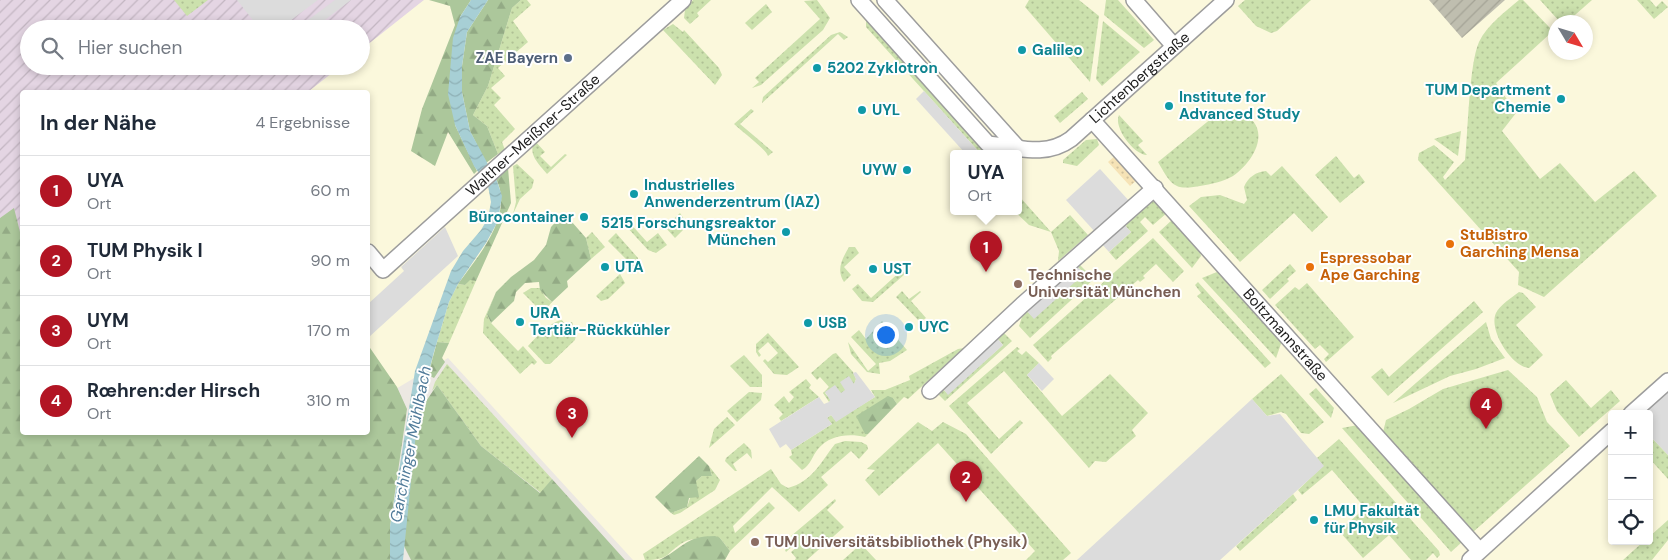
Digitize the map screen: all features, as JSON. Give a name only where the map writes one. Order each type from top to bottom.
[{"type":"street","name":"Walther-Meißner-Straße","points":[[370,254],[383,270],[683,0]]},
{"type":"street","points":[[859,0],[988,144],[1017,147]]},
{"type":"street","points":[[885,0],[1017,147]]},
{"type":"street","points":[[1134,0],[1174,46]]},
{"type":"street","name":"Lichtenbergstraße","points":[[1017,147],[1035,151],[1051,150],[1062,145],[1226,0]]},
{"type":"street","name":"Boltzmannstraße","points":[[1092,120],[1155,188],[1474,555]]},
{"type":"street","points":[[930,391],[1022,305],[1155,188]]},
{"type":"street","points":[[1635,410],[1668,381]]},
{"type":"street","points":[[1474,555],[1608,435]]},
{"type":"shaded area","points":[[0,0],[424,0],[370,43],[370,20],[20,20],[20,75],[330,75],[311,90],[20,90],[20,232],[14,209],[0,218]]},
{"type":"shaded area","points":[[237,0],[318,0],[291,20],[253,20]]},
{"type":"shaded area","points":[[335,0],[351,0],[325,20],[308,20]]},
{"type":"shaded area","name":"Technische Universität München","points":[[424,0],[1668,0],[1668,560],[633,560],[448,358],[394,390],[370,370],[370,90],[311,90],[330,75],[370,75],[370,43]]},
{"type":"shaded area","points":[[1429,0],[1505,0],[1462,38]]},
{"type":"shaded area","points":[[924,91],[977,150],[962,150],[916,99]]},
{"type":"shaded area","points":[[1100,169],[1130,202],[1096,233],[1066,200]]},
{"type":"shaded area","points":[[1123,223],[1131,232],[1109,252],[1101,243]]},
{"type":"shaded area","points":[[445,227],[458,256],[370,336],[370,302],[404,271],[401,267]]},
{"type":"shaded area","points":[[1076,265],[1084,274],[1034,319],[1025,309]]},
{"type":"shaded area","points":[[996,337],[1003,345],[948,395],[941,386]]},
{"type":"shaded area","points":[[1039,363],[1054,379],[1042,391],[1027,375]]},
{"type":"shaded area","points":[[856,372],[875,397],[836,422],[831,415],[827,418],[832,424],[791,450],[786,444],[780,448],[769,429],[819,397],[824,404],[829,402],[830,400],[825,392],[835,385],[841,393],[845,390],[840,382],[849,376],[854,384],[856,379],[853,373]]},
{"type":"shaded area","points":[[1668,390],[1668,455],[1653,439],[1653,410],[1646,410]]},
{"type":"shaded area","points":[[1252,399],[1267,416],[1280,414],[1324,466],[1220,560],[1077,560]]},
{"type":"green space","points":[[174,0],[208,0],[187,16]]},
{"type":"green space","points":[[429,0],[471,0],[460,17],[455,125],[477,171],[474,174],[448,132],[435,166],[411,151],[422,109],[455,25],[450,6]]},
{"type":"green space","points":[[488,0],[521,0],[512,8],[488,86],[473,115],[487,126],[498,154],[486,163],[470,131],[462,92],[462,66],[467,32]]},
{"type":"green space","points":[[521,0],[527,0],[531,5],[513,21],[528,42],[498,68],[505,76],[491,88],[501,98],[494,105],[515,129],[502,142],[505,150],[498,154],[487,126],[473,115],[488,86],[512,8]]},
{"type":"green space","points":[[693,0],[711,0],[697,13],[699,16],[690,24],[684,18],[685,10]]},
{"type":"green space","points":[[817,0],[830,18],[823,30],[761,85],[752,88],[759,82],[755,78],[820,19],[804,1]]},
{"type":"green space","points":[[1029,0],[1079,0],[1099,16],[1090,82],[1025,7]]},
{"type":"green space","points":[[1106,0],[1118,0],[1154,40],[1144,48],[1104,15]]},
{"type":"green space","points":[[1245,0],[1311,0],[1277,31],[1271,33],[1256,26],[1238,6]]},
{"type":"green space","points":[[1519,0],[1523,0],[1548,26],[1548,36],[1496,83],[1516,113],[1502,131],[1540,179],[1560,163],[1595,202],[1634,171],[1657,196],[1544,297],[1518,285],[1519,272],[1418,160],[1419,153],[1434,145],[1454,162],[1443,177],[1445,180],[1465,160],[1471,82],[1476,52],[1482,36],[1502,14]]},
{"type":"green space","points":[[1540,0],[1592,0],[1575,15],[1554,15]]},
{"type":"green space","points":[[1637,0],[1650,0],[1656,7],[1662,1],[1668,7],[1654,19]]},
{"type":"green space","points":[[766,4],[772,12],[752,30],[745,23]]},
{"type":"green space","points":[[866,18],[1001,150],[977,150],[866,27]]},
{"type":"green space","points":[[1103,21],[1140,52],[1102,86],[1096,79]]},
{"type":"green space","points":[[673,24],[683,32],[684,30],[719,68],[722,75],[715,85],[663,30]]},
{"type":"green space","points":[[840,32],[848,37],[844,40],[838,34],[762,103],[763,97],[831,35]]},
{"type":"green space","points":[[1082,92],[1088,99],[1060,123],[1054,116]]},
{"type":"green space","points":[[751,109],[754,111],[740,124],[773,152],[768,156],[734,124]]},
{"type":"green space","points":[[1238,111],[1249,117],[1256,125],[1258,134],[1258,143],[1249,161],[1233,176],[1225,180],[1188,187],[1177,186],[1171,182],[1158,162],[1212,118]]},
{"type":"green space","points":[[1119,115],[1143,141],[1138,145],[1147,155],[1136,150],[1126,140],[1119,126]]},
{"type":"green space","points":[[1461,131],[1458,156],[1434,139]]},
{"type":"green space","points":[[1097,139],[1099,145],[1077,166],[1063,163],[1063,160],[1086,140]]},
{"type":"green space","points":[[535,141],[545,152],[540,156],[551,167],[565,154],[567,155],[547,174],[533,155],[532,150]]},
{"type":"green space","points":[[1336,156],[1354,178],[1359,174],[1365,182],[1340,203],[1315,175]]},
{"type":"green space","points":[[517,164],[534,180],[532,188],[520,199],[513,214],[516,202],[513,166]]},
{"type":"green space","points":[[1282,166],[1328,217],[1312,232],[1294,213],[1240,262],[1189,206],[1201,197],[1220,195],[1244,204],[1247,200],[1244,187],[1250,178],[1266,171],[1271,176]]},
{"type":"green space","points":[[508,168],[511,203],[476,281],[470,280],[465,285],[458,284],[492,234],[498,220],[501,205],[500,191],[495,177]]},
{"type":"green space","points":[[1022,199],[1051,232],[1029,225],[1018,215],[1022,215]]},
{"type":"green space","points":[[1155,201],[1168,212],[1153,225],[1145,217],[1140,222],[1148,231],[1116,260],[1109,252],[1131,232],[1126,227],[1127,223],[1142,207]]},
{"type":"green space","points":[[14,208],[20,232],[20,435],[370,435],[370,348],[397,387],[407,409],[390,527],[390,560],[0,560],[0,218]]},
{"type":"green space","points":[[564,213],[586,238],[591,259],[567,281],[568,287],[552,302],[540,290],[539,282],[525,283],[516,292],[514,301],[491,323],[487,314],[496,292],[511,277],[534,260],[546,245],[551,227]]},
{"type":"green space","points":[[680,213],[688,225],[675,238],[665,227]]},
{"type":"green space","points":[[1070,215],[1088,235],[1058,261],[1059,251],[1051,232]]},
{"type":"green space","points":[[1173,219],[1199,247],[1201,256],[1192,268],[1159,232]]},
{"type":"green space","points":[[629,222],[647,242],[658,233],[667,245],[656,253],[648,250],[625,225]]},
{"type":"green space","points":[[592,232],[605,247],[591,259],[586,238]]},
{"type":"green space","points":[[616,233],[638,258],[638,272],[633,274],[626,269],[631,264],[608,241]]},
{"type":"green space","points":[[1153,238],[1184,271],[1173,282],[1156,264],[1143,276],[1145,278],[1140,282],[1138,280],[1051,356],[1052,358],[1048,362],[1033,345]]},
{"type":"green space","points":[[849,247],[855,247],[859,253],[844,267],[851,275],[844,282],[840,269],[842,260]]},
{"type":"green space","points":[[1079,264],[1094,279],[1030,338],[1019,326],[1022,317],[1027,311],[1034,318],[1084,273],[1076,265]]},
{"type":"green space","points":[[1290,264],[1296,271],[1287,279],[1289,281],[1270,299],[1262,290]]},
{"type":"green space","points":[[902,270],[905,274],[873,302],[862,301],[852,289],[858,284],[871,298]]},
{"type":"green space","points":[[1217,272],[1224,275],[1282,341],[1276,358],[1202,278]]},
{"type":"green space","points":[[620,274],[625,283],[608,299],[601,301],[596,296]]},
{"type":"green space","points":[[470,279],[476,281],[449,343],[437,342],[449,302],[458,284],[465,285]]},
{"type":"green space","points":[[1198,282],[1271,363],[1265,368],[1197,296],[1201,293],[1195,285]]},
{"type":"green space","points":[[1307,283],[1354,337],[1326,362],[1324,359],[1329,354],[1320,345],[1315,349],[1275,305],[1295,287],[1299,290]]},
{"type":"green space","points":[[531,288],[540,288],[546,298],[552,302],[543,313],[523,293]]},
{"type":"green space","points":[[902,291],[909,299],[921,292],[911,301],[926,318],[920,322],[896,297]]},
{"type":"green space","points":[[496,292],[487,314],[491,323],[518,351],[523,346],[537,362],[534,365],[532,363],[520,374],[483,333],[484,319]]},
{"type":"green space","points":[[1519,292],[1523,293],[1536,307],[1516,325],[1543,355],[1529,368],[1522,366],[1509,355],[1498,338],[1495,329],[1494,320],[1496,313]]},
{"type":"green space","points":[[1474,301],[1483,312],[1388,396],[1371,377],[1382,368],[1389,377]]},
{"type":"green space","points":[[562,320],[564,323],[572,322],[576,335],[575,340],[550,364],[545,364],[528,346],[549,327]]},
{"type":"green space","points":[[882,321],[907,350],[890,361],[879,363],[880,374],[867,372],[851,354],[848,342],[868,371],[876,364],[851,337],[859,330],[866,339]]},
{"type":"green space","points":[[1486,322],[1491,339],[1505,358],[1450,376],[1393,403]]},
{"type":"green space","points":[[1002,331],[1012,341],[945,401],[937,393],[943,389],[948,394],[1003,345],[996,337]]},
{"type":"green space","points":[[768,333],[799,367],[787,375],[774,374],[763,361],[765,359],[768,362],[778,353],[768,342],[758,351],[761,355],[759,357],[756,352],[756,344]]},
{"type":"green space","points":[[437,342],[449,343],[442,358],[445,362],[434,378],[428,375]]},
{"type":"green space","points":[[1017,347],[1020,349],[1017,351],[1022,355],[1026,351],[1039,363],[1027,375],[1062,416],[1110,374],[1148,413],[1132,430],[1136,436],[1106,462],[1095,461],[1089,468],[1004,371],[967,403],[999,439],[1020,420],[1023,423],[991,454],[949,406]]},
{"type":"green space","points":[[964,348],[908,399],[904,397],[897,404],[893,398],[865,433],[868,434],[865,437],[846,435],[833,438],[818,449],[802,470],[789,457],[792,455],[791,450],[832,424],[827,418],[831,415],[836,421],[875,397],[871,390],[885,390],[910,380],[909,376],[958,349]]},
{"type":"green space","points":[[836,353],[853,372],[856,379],[854,385],[841,382],[846,390],[841,394],[825,393],[831,400],[829,402],[823,393],[829,387],[820,377],[817,380],[811,373]]},
{"type":"green space","points":[[744,355],[762,375],[762,387],[750,387],[730,366]]},
{"type":"green space","points":[[447,364],[552,479],[541,493],[481,446],[437,385],[432,391],[435,382]]},
{"type":"green space","points":[[1508,370],[1537,397],[1547,422],[1570,446],[1472,533],[1383,432],[1386,420],[1443,389]]},
{"type":"green space","points":[[1281,374],[1324,422],[1309,434],[1301,433],[1286,414],[1281,412],[1267,416],[1252,399]]},
{"type":"green space","points":[[806,379],[811,385],[809,388],[819,397],[781,421],[779,418],[783,414],[774,405],[784,396],[789,403],[794,397],[789,392]]},
{"type":"green space","points":[[1566,380],[1591,408],[1611,390],[1620,401],[1579,437],[1557,411],[1550,394]]},
{"type":"green space","points":[[437,385],[481,446],[540,493],[552,479],[625,560],[411,560],[403,544],[418,413]]},
{"type":"green space","points":[[1316,388],[1334,408],[1331,418],[1309,394]]},
{"type":"green space","points":[[749,392],[762,393],[761,400],[737,422],[727,411]]},
{"type":"green space","points":[[888,396],[893,398],[897,404],[868,434],[865,434],[856,416]]},
{"type":"green space","points":[[727,417],[735,425],[709,448],[714,429]]},
{"type":"green space","points":[[918,422],[932,431],[943,422],[966,434],[1071,553],[1063,560],[1026,560],[1035,551],[938,443],[879,496],[865,480],[875,470],[867,469]]},
{"type":"green space","points":[[1358,425],[1462,542],[1451,552],[1342,428]]},
{"type":"green space","points":[[1339,439],[1439,551],[1440,555],[1437,558],[1433,553],[1426,560],[1411,560],[1389,535],[1363,558],[1339,531],[1365,508],[1332,470],[1302,495],[1298,490],[1323,466],[1317,458]]},
{"type":"green space","points":[[1653,439],[1668,455],[1668,479],[1653,462]]},
{"type":"green space","points":[[845,441],[861,442],[867,445],[868,449],[859,459],[851,451],[821,477],[828,485],[799,512],[772,487],[733,526],[735,533],[769,502],[775,508],[730,551],[720,538],[696,539],[687,540],[664,557],[645,560],[643,554],[771,469],[781,484],[788,488],[797,485],[810,476],[835,444]]},
{"type":"green space","points":[[744,443],[751,450],[752,459],[747,453],[733,464],[737,471],[735,471],[725,461]]},
{"type":"green space","points":[[699,456],[709,466],[712,476],[702,476],[696,481],[699,497],[689,498],[687,507],[671,513],[655,497]]},
{"type":"green space","points":[[709,466],[720,480],[715,490],[680,513],[674,515],[671,513],[687,507],[696,481],[702,476],[712,476]]},
{"type":"green space","points":[[1293,494],[1297,500],[1240,551],[1236,546]]},
{"type":"green space","points":[[835,499],[836,501],[827,510],[844,527],[807,560],[795,560],[796,558],[791,552],[797,547],[795,544],[786,552],[785,550],[795,541],[791,536]]},
{"type":"green space","points":[[1668,520],[1668,540],[1652,560],[1623,560],[1640,545],[1653,545],[1653,533]]},
{"type":"green space","points":[[715,536],[720,538],[730,551],[725,560],[659,560],[697,538]]},
{"type":"green space","points":[[861,544],[876,560],[843,560]]},
{"type":"sand","points":[[1116,155],[1138,179],[1130,186],[1108,162]]},
{"type":"water","name":"Garchinger Mühlbach","points":[[471,0],[488,0],[467,32],[462,66],[462,92],[470,131],[497,181],[502,196],[498,221],[486,243],[458,284],[449,302],[418,413],[403,560],[390,560],[390,527],[415,371],[451,271],[463,251],[481,230],[488,218],[491,202],[488,186],[474,166],[455,125],[448,94],[453,38],[460,17]]},
{"type":"place","name":"Galileo","points":[[1022,50]]},
{"type":"place","name":"ZAE Bayern","points":[[568,58]]},
{"type":"place","name":"5202 Zyklotron","points":[[817,68]]},
{"type":"place","name":"TUM Department Chemie","points":[[1561,99]]},
{"type":"place","name":"Institute for Advanced Study","points":[[1169,106]]},
{"type":"place","name":"UYL","points":[[862,110]]},
{"type":"place","name":"UYW","points":[[907,170]]},
{"type":"place","name":"Industrielles Anwenderzentrum (IAZ)","points":[[634,194]]},
{"type":"place","name":"Bürocontainer","points":[[584,217]]},
{"type":"place","name":"5215 Forschungsreaktor München","points":[[786,232]]},
{"type":"place","name":"StuBistro Garching Mensa","points":[[1450,244]]},
{"type":"place","name":"UTA","points":[[605,267]]},
{"type":"place","name":"Espressobar Ape Garching","points":[[1310,267]]},
{"type":"place","name":"UST","points":[[873,269]]},
{"type":"place","name":"UYA","points":[[986,272]]},
{"type":"place","name":"Technische Universität München","points":[[1018,284]]},
{"type":"place","name":"URA Tertiär-Rückkühler","points":[[520,322]]},
{"type":"place","name":"USB","points":[[808,323]]},
{"type":"place","name":"UYC","points":[[909,327]]},
{"type":"place","name":"Rœhren:der Hirsch","points":[[1486,429]]},
{"type":"place","name":"UYM","points":[[572,438]]},
{"type":"place","name":"TUM Physik I","points":[[966,502]]},
{"type":"place","name":"LMU Fakultät für Physik","points":[[1314,520]]},
{"type":"place","name":"TUM Universitätsbibliothek (Physik)","points":[[755,542]]}]
